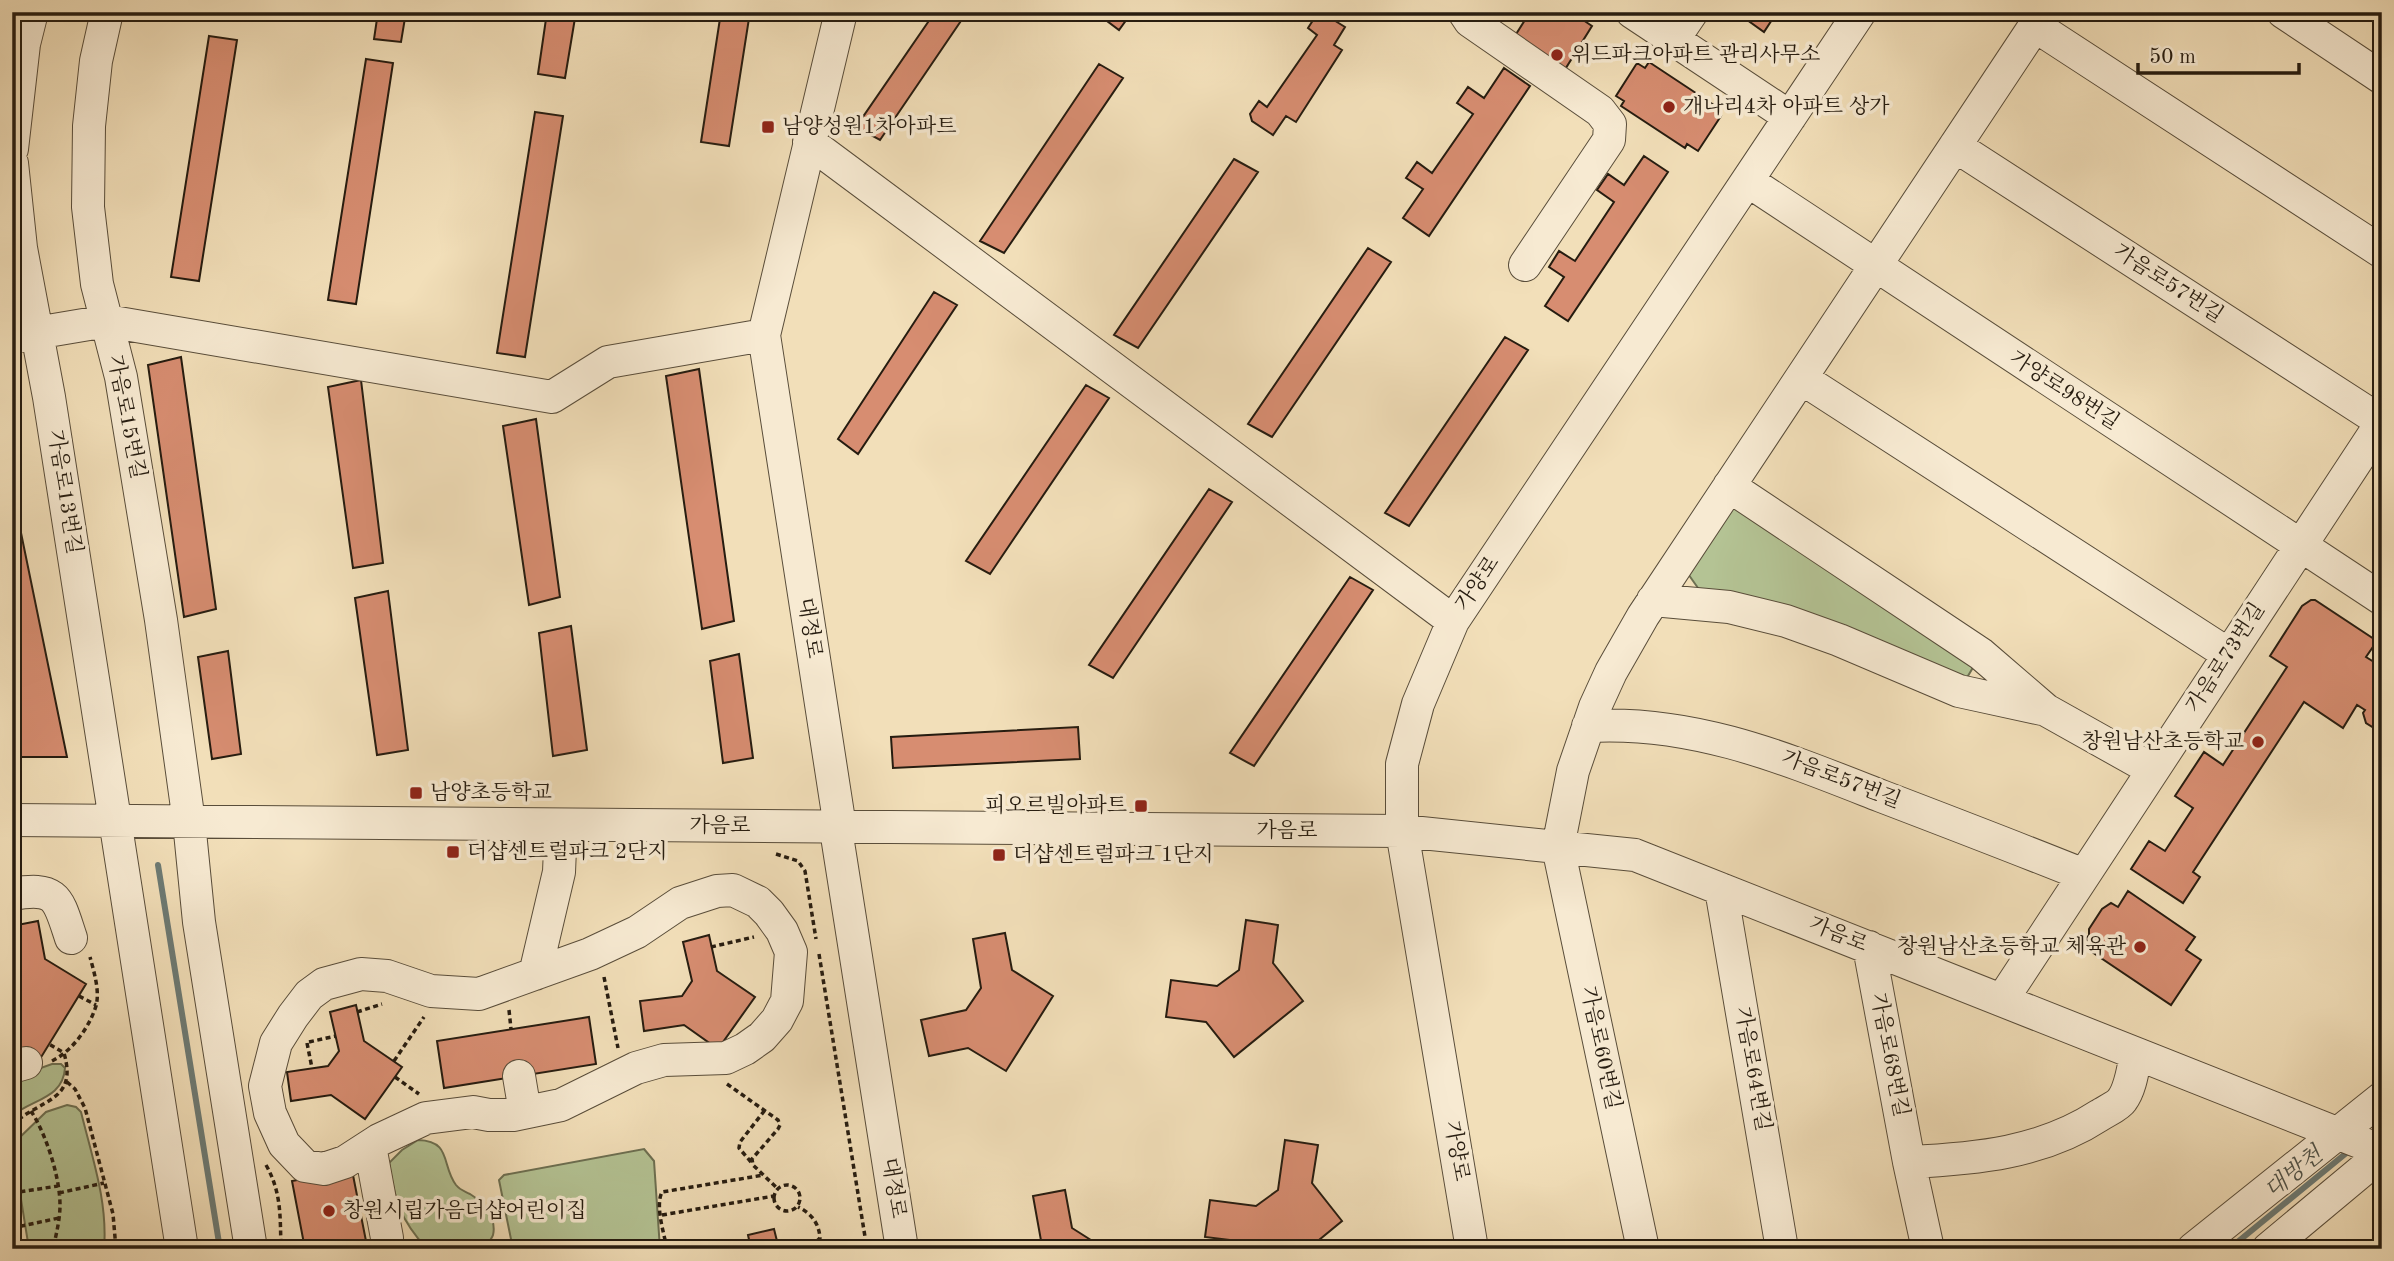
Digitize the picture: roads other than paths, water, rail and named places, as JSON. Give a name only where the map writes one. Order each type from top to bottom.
[{"type":"street","points":[[12,149],[24,44],[32,12]]},
{"type":"street","name":"가음로15번길","points":[[107,12],[96,61],[89,125],[88,207],[97,284],[121,377],[159,607],[182,822],[251,1249]]},
{"type":"street","name":"대정로","points":[[841,12],[764,335],[840,827],[837,836],[902,1249]]},
{"type":"street","points":[[1464,12],[1470,22],[1601,111],[1610,124],[1609,140],[1525,265]]},
{"type":"street","points":[[1632,12],[1790,117]]},
{"type":"street","points":[[1673,40],[1692,12]]},
{"type":"street","name":"가양로","points":[[1472,1249],[1402,831],[1402,764],[1418,704],[1453,621],[1860,12]]},
{"type":"street","points":[[2283,12],[2382,78]]},
{"type":"street","points":[[1558,847],[1573,771],[1611,671],[1653,600],[2039,19],[2382,252]]},
{"type":"street","points":[[809,142],[1453,621]]},
{"type":"street","name":"가음로57번길","points":[[1955,146],[2382,422]]},
{"type":"street","name":"가음로13번길","points":[[12,163],[21,248],[24,335],[50,397],[121,821],[182,1249]]},
{"type":"street","name":"가양로98번길","points":[[1748,181],[2382,599]]},
{"type":"street","points":[[24,335],[107,321],[552,397],[608,362],[764,335]]},
{"type":"street","points":[[1801,378],[2228,654]]},
{"type":"street","name":"가음로73번길","points":[[2003,1000],[2382,422]]},
{"type":"street","points":[[1729,486],[1981,654],[2046,710],[2153,770]]},
{"type":"street","points":[[1653,600],[1729,607],[1786,621],[1839,640],[1959,691],[2046,710]]},
{"type":"street","name":"가음로57번길","points":[[1588,726],[1647,726],[1688,732],[1770,752],[2084,875]]},
{"type":"street","name":"가음로","points":[[12,820],[1402,831],[1635,855],[2381,1152]]},
{"type":"street","points":[[535,974],[559,872],[561,825]]},
{"type":"street","name":"가음로60번길","points":[[1558,847],[1643,1249]]},
{"type":"street","name":"가음로64번길","points":[[1721,889],[1782,1249]]},
{"type":"street","points":[[733,890],[745,894],[763,908],[782,931],[791,952],[787,1001],[777,1020],[762,1037],[746,1049],[726,1058],[664,1060],[623,1074],[561,1105],[524,1112],[489,1115],[473,1112],[426,1118],[370,1146],[345,1162],[324,1169],[305,1166],[284,1143],[270,1113],[265,1086],[276,1043],[309,995],[324,984],[361,974],[387,976],[442,992],[479,994],[535,974],[637,932],[680,903],[717,891],[733,890]]},
{"type":"street","points":[[12,894],[41,891],[52,896],[60,906],[69,934]]},
{"type":"street","name":"가음로68번길","points":[[1869,947],[1909,1163],[1928,1249]]},
{"type":"street","points":[[1909,1163],[1960,1160],[2015,1152],[2087,1124],[2122,1101],[2132,1075],[2136,1054]]},
{"type":"street","points":[[519,1076],[524,1112]]},
{"type":"street","points":[[2193,1249],[2341,1135],[2382,1098]]},
{"type":"street","points":[[370,1146],[389,1242]]},
{"type":"street","points":[[2268,1249],[2381,1152]]},
{"type":"waterway","points":[[158,865],[220,1249]]},
{"type":"waterway","name":"대방천","points":[[2370,1134],[2382,1124]]},
{"type":"waterway","name":"대방천","points":[[2229,1249],[2350,1150]]},
{"type":"place","name":"위드파크아파트 관리사무소","points":[[1557,55]]},
{"type":"place","name":"개나리4차 아파트 상가","points":[[1669,107]]},
{"type":"place","name":"남양성원1차아파트","points":[[768,127]]},
{"type":"place","name":"창원남산초등학교","points":[[2258,742]]},
{"type":"place","name":"남양초등학교","points":[[416,793]]},
{"type":"place","name":"피오르빌아파트","points":[[1141,806]]},
{"type":"place","name":"더샵센트럴파크 2단지","points":[[453,852]]},
{"type":"place","name":"더샵센트럴파크 1단지","points":[[999,855]]},
{"type":"place","name":"창원남산초등학교 체육관","points":[[2140,947]]},
{"type":"place","name":"창원시립가음더샵어린이집","points":[[329,1211]]}]
